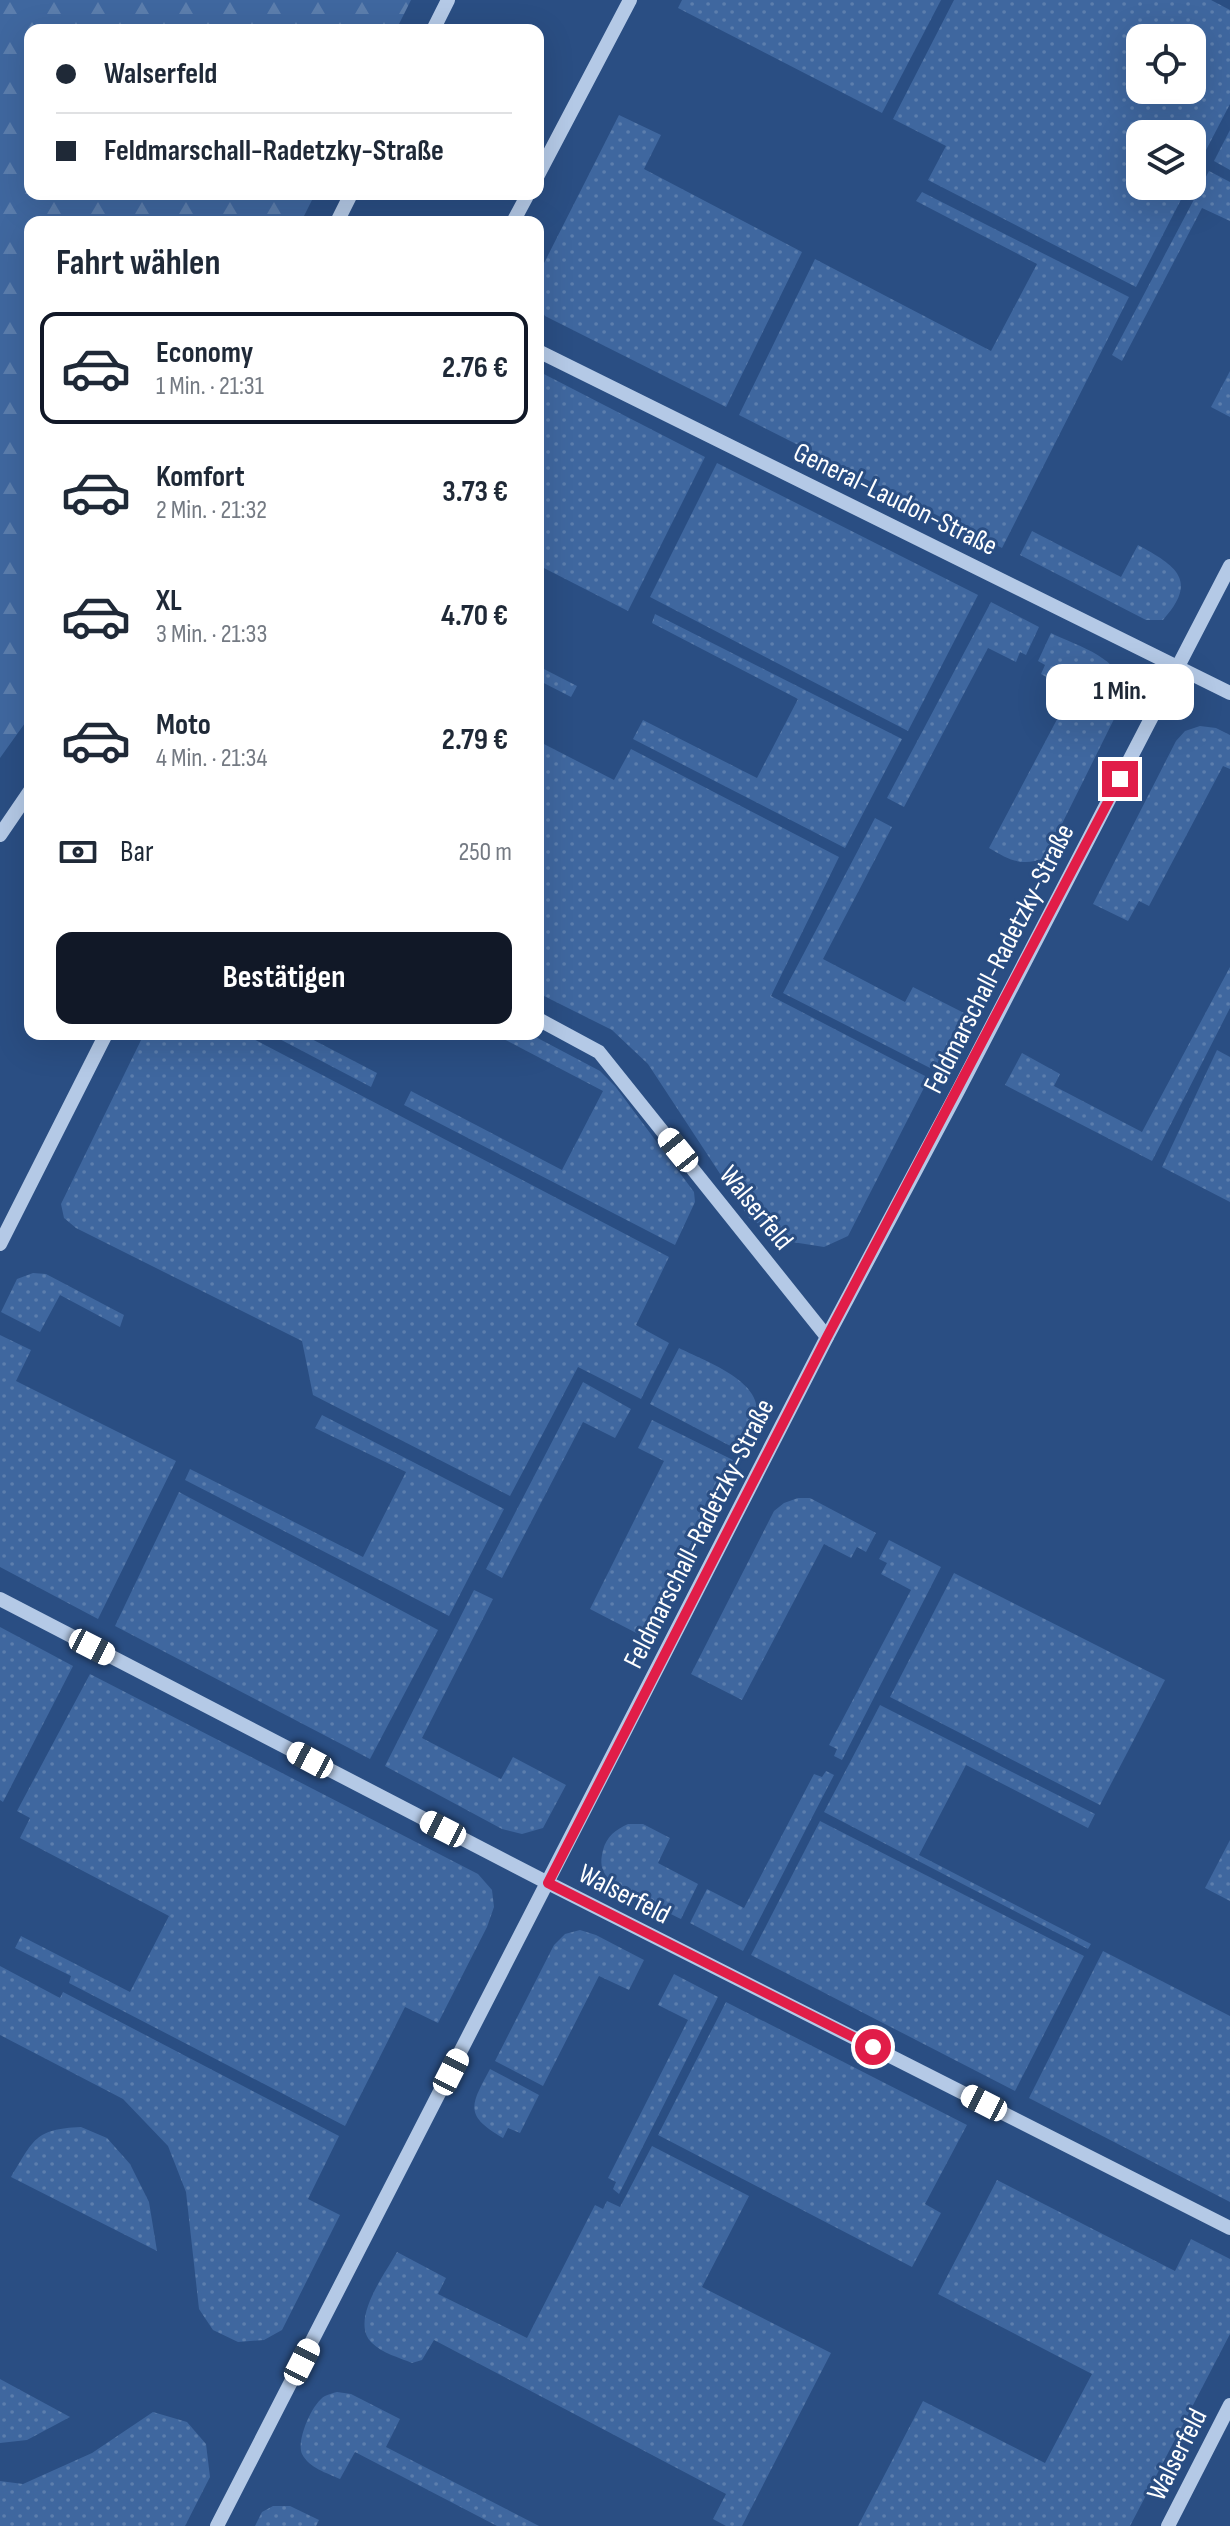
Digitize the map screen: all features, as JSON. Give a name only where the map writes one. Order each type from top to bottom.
[{"type":"street","points":[[436,24],[448,0]]},
{"type":"street","points":[[544,164],[630,0]]},
{"type":"street","name":"General-Laudon-Straße","points":[[544,354],[1230,693]]},
{"type":"street","name":"Feldmarschall-Radetzky-Straße","points":[[217,2526],[827,1337],[1230,566]]},
{"type":"street","points":[[0,835],[24,800]]},
{"type":"street","name":"Walserfeld","points":[[544,1022],[599,1052],[827,1337]]},
{"type":"street","points":[[0,1244],[103,1040]]},
{"type":"street","name":"Walserfeld","points":[[0,1599],[548,1883],[1230,2228]]},
{"type":"street","name":"Walserfeld","points":[[1168,2526],[1230,2405]]},
{"type":"green space","points":[[0,0],[411,0],[399,24],[24,24],[24,200],[312,200],[304,216],[24,216],[24,724],[0,758]]},
{"type":"green space","points":[[682,0],[941,0],[882,113],[678,8]]},
{"type":"green space","points":[[954,0],[1211,0],[1230,10],[1230,104],[1206,150],[1206,120],[1126,120],[1126,200],[1181,200],[1136,287],[928,180],[946,146],[893,119]]},
{"type":"green space","points":[[619,115],[661,135],[644,169],[802,252],[726,407],[545,316],[544,263]]},
{"type":"green space","points":[[1230,130],[1230,170],[1214,161]]},
{"type":"green space","points":[[1209,171],[1230,182],[1230,221],[1202,208],[1122,361],[1112,355],[1194,200],[1206,200]]},
{"type":"green space","points":[[922,192],[1129,297],[1002,548],[739,415],[815,259],[991,351],[1037,264],[916,201]]},
{"type":"green space","points":[[1230,371],[1230,417],[1211,407]]},
{"type":"green space","points":[[544,374],[705,457],[628,611],[544,568]]},
{"type":"green space","points":[[717,463],[978,595],[908,731],[650,597]]},
{"type":"green space","points":[[1032,531],[1121,577],[1138,545],[1172,567],[1181,584],[1180,594],[1163,620],[1146,620],[1020,555]]},
{"type":"green space","points":[[991,602],[1039,627],[1026,655],[1020,652],[1016,662],[988,648],[904,807],[887,798]]},
{"type":"green space","points":[[655,614],[902,739],[845,848],[633,739],[643,720],[757,778],[798,699],[652,623]]},
{"type":"green space","points":[[1051,633],[1102,658],[1120,677],[1123,690],[1121,705],[1045,858],[1022,862],[989,848],[1072,691],[1041,674],[1045,665],[1038,661]]},
{"type":"green space","points":[[544,669],[577,686],[571,697],[544,683]]},
{"type":"green space","points":[[1200,726],[1216,728],[1230,735],[1230,769],[1223,766],[1149,906],[1139,901],[1128,921],[1093,904],[1176,741],[1185,731]]},
{"type":"green space","points":[[544,744],[614,780],[631,749],[839,857],[771,996],[929,1078],[848,1236],[824,1247],[786,1241],[749,1218],[648,1064],[612,1030],[544,996]]},
{"type":"green space","points":[[875,818],[892,827],[823,959],[905,1002],[913,987],[964,1013],[934,1070],[783,993]]},
{"type":"green space","points":[[1230,967],[1230,1008],[1152,1161],[1005,1085],[1022,1053],[1060,1074],[1054,1086],[1142,1132]]},
{"type":"green space","points":[[141,1040],[255,1040],[669,1257],[636,1325],[669,1343],[641,1399],[578,1367],[510,1496],[313,1395],[302,1341],[76,1228],[64,1218],[61,1204]]},
{"type":"green space","points":[[281,1040],[314,1040],[377,1073],[371,1087]]},
{"type":"green space","points":[[505,1040],[541,1040],[600,1071],[615,1086],[694,1192],[695,1202],[675,1245],[404,1105],[411,1091],[562,1170],[603,1091]]},
{"type":"green space","points":[[1217,1050],[1230,1057],[1230,1202],[1162,1167]]},
{"type":"green space","points":[[33,1273],[46,1274],[124,1315],[120,1327],[60,1295],[40,1332],[1,1312],[17,1279]]},
{"type":"green space","points":[[0,1335],[31,1350],[16,1381],[176,1461],[98,1619],[0,1567]]},
{"type":"green space","points":[[679,1348],[729,1373],[751,1392],[756,1403],[756,1415],[738,1450],[650,1404]]},
{"type":"green space","points":[[583,1382],[631,1409],[615,1438],[583,1422],[502,1578],[486,1569]]},
{"type":"green space","points":[[322,1415],[504,1509],[449,1616],[185,1480],[190,1469],[363,1557],[406,1472],[315,1428]]},
{"type":"green space","points":[[652,1420],[733,1460],[644,1637],[590,1609],[664,1461],[638,1448]]},
{"type":"green space","points":[[179,1492],[438,1630],[370,1759],[115,1626]]},
{"type":"green space","points":[[798,1498],[810,1498],[876,1533],[866,1552],[857,1547],[851,1558],[824,1544],[742,1700],[691,1674],[774,1511]]},
{"type":"green space","points":[[889,1540],[941,1567],[842,1760],[834,1756],[837,1749],[829,1745],[911,1590],[881,1574],[887,1563],[879,1559]]},
{"type":"green space","points":[[954,1573],[1165,1680],[1100,1805],[890,1697]]},
{"type":"green space","points":[[474,1590],[493,1599],[422,1738],[501,1779],[513,1757],[566,1785],[543,1828],[522,1834],[502,1829],[385,1766]]},
{"type":"green space","points":[[0,1627],[73,1666],[3,1802],[0,1800]]},
{"type":"green space","points":[[90,1674],[478,1874],[492,1890],[494,1907],[487,1927],[438,2023],[405,2007],[345,2126],[69,1983],[71,1976],[15,1948],[21,1936],[130,1992],[169,1916],[20,1838],[30,1818],[17,1811]]},
{"type":"green space","points":[[880,1705],[1095,1814],[1088,1828],[966,1765],[919,1855],[1091,1944],[1088,1949],[824,1812]]},
{"type":"green space","points":[[826,1771],[834,1775],[743,1951],[690,1923],[707,1889],[744,1908],[814,1774],[822,1777]]},
{"type":"green space","points":[[820,1821],[1084,1956],[1015,2091],[751,1955]]},
{"type":"green space","points":[[628,1824],[643,1824],[670,1838],[658,1863],[698,1884],[681,1919],[628,1892],[603,1871],[603,1850],[609,1837]]},
{"type":"green space","points":[[1230,1840],[1230,1901],[1205,1888]]},
{"type":"green space","points":[[580,1930],[644,1960],[629,1990],[599,1976],[543,2086],[495,2061],[554,1945],[565,1934]]},
{"type":"green space","points":[[1103,1951],[1230,2016],[1230,2202],[1029,2098]]},
{"type":"green space","points":[[0,1966],[60,1998],[63,1992],[339,2136],[308,2199],[340,2215],[282,2330],[264,2340],[238,2342],[213,2330],[199,2309],[186,2192],[168,2146],[123,2099],[0,2035]]},
{"type":"green space","points":[[674,1974],[718,1997],[619,2194],[613,2189],[616,2182],[608,2178],[688,2020],[658,2005]]},
{"type":"green space","points":[[726,2002],[967,2125],[925,2204],[941,2213],[912,2267],[658,2135]]},
{"type":"green space","points":[[490,2069],[539,2095],[520,2133],[508,2128],[503,2138],[476,2116],[475,2101]]},
{"type":"green space","points":[[81,2127],[107,2138],[130,2164],[149,2202],[157,2251],[11,2177],[31,2145],[44,2134]]},
{"type":"green space","points":[[652,2146],[749,2196],[702,2287],[831,2353],[742,2526],[726,2526],[713,2519],[726,2494],[434,2340],[422,2360],[412,2363],[381,2350],[366,2334],[365,2323],[371,2298],[397,2252],[446,2278],[438,2294],[527,2338],[595,2205],[603,2209],[607,2201],[620,2207]]},
{"type":"green space","points":[[997,2180],[1175,2271],[1191,2239],[1230,2259],[1230,2334],[1130,2526],[858,2526],[923,2401],[1045,2463],[1092,2374],[938,2294]]},
{"type":"green space","points":[[0,2379],[70,2417],[27,2440],[0,2443]]},
{"type":"green space","points":[[337,2392],[351,2394],[400,2419],[386,2447],[539,2526],[497,2526],[355,2452],[340,2479],[314,2466],[302,2454],[303,2432],[320,2400]]},
{"type":"green space","points":[[153,2412],[187,2422],[206,2444],[210,2477],[185,2526],[0,2526],[0,2481],[23,2484],[92,2453]]},
{"type":"green space","points":[[273,2506],[290,2506],[319,2520],[316,2526],[255,2526],[262,2512]]},
{"type":"route","points":[[873,2047],[548,1883],[827,1337],[1120,779]]}]
